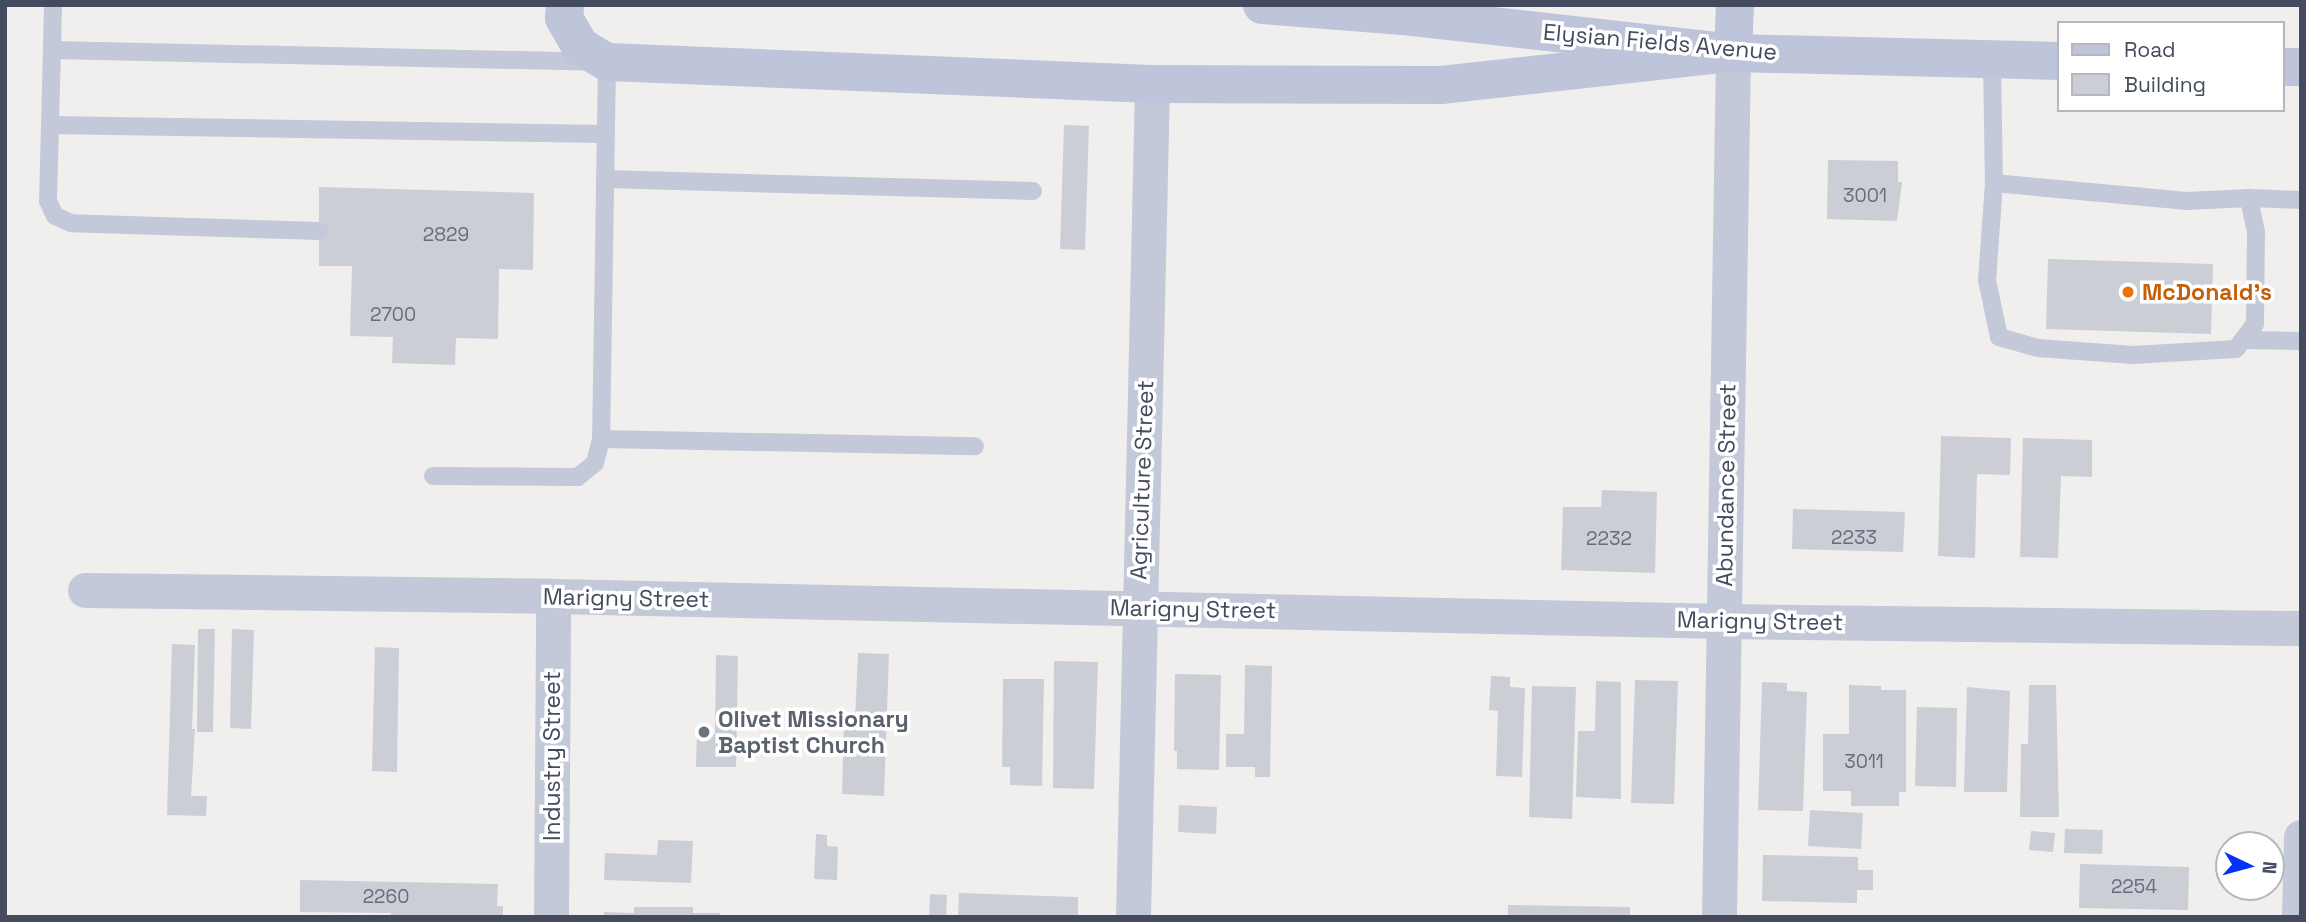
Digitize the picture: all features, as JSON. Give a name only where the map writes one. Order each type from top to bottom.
[{"type":"main road","points":[[565,5],[564,18],[580,46],[607,62],[1152,84],[1441,85],[1733,53],[1735,5]]},
{"type":"main road","name":"Elysian Fields Avenue","points":[[1262,5],[1413,17],[1733,53],[2058,61]]},
{"type":"street","name":"Abundance Street","points":[[1719,917],[1733,53]]},
{"type":"street","name":"Agriculture Street","points":[[1132,917],[1152,84]]},
{"type":"street","name":"Marigny Street","points":[[85,590],[553,596],[1724,621],[2301,628]]},
{"type":"street","name":"Industry Street","points":[[551,917],[553,596]]},
{"type":"street","points":[[2299,917],[2301,837]]},
{"type":"lane","points":[[53,5],[48,201],[55,216],[71,223],[319,231]]},
{"type":"lane","points":[[52,50],[607,62],[601,439],[595,463],[578,477],[433,475]]},
{"type":"lane","points":[[1992,60],[1994,183],[1987,279],[1998,337],[2038,348],[2133,355],[2236,349],[2255,324],[2256,232],[2249,198]]},
{"type":"lane","points":[[50,125],[606,134]]},
{"type":"lane","points":[[605,179],[1033,191]]},
{"type":"lane","points":[[1994,183],[2187,201],[2249,198],[2301,200]]},
{"type":"lane","points":[[2243,340],[2301,341]]},
{"type":"lane","points":[[601,439],[975,446]]},
{"type":"building","points":[[1064,125],[1089,126],[1085,250],[1060,249]]},
{"type":"building","points":[[1828,160],[1898,161],[1898,182],[1902,182],[1897,221],[1827,219]]},
{"type":"building","points":[[319,187],[534,193],[533,270],[499,269],[498,339],[456,338],[455,365],[392,363],[393,337],[350,336],[352,266],[319,266]]},
{"type":"building","points":[[2048,259],[2213,264],[2211,334],[2046,329]]},
{"type":"building","points":[[1941,436],[2011,438],[2010,475],[1977,474],[1975,558],[1938,556]]},
{"type":"building","points":[[2023,438],[2092,440],[2092,477],[2061,476],[2058,558],[2020,557]]},
{"type":"building","points":[[1602,490],[1657,492],[1655,573],[1561,570],[1563,507],[1601,507]]},
{"type":"building","points":[[1793,509],[1905,512],[1903,552],[1792,549]]},
{"type":"building","points":[[198,629],[215,629],[213,732],[197,732]]},
{"type":"building","points":[[232,629],[254,630],[251,729],[230,728]]},
{"type":"building","points":[[172,644],[195,645],[192,729],[195,729],[191,796],[207,796],[206,816],[167,815]]},
{"type":"building","points":[[375,647],[399,648],[397,772],[372,771]]},
{"type":"building","points":[[858,653],[889,654],[884,796],[842,794],[844,718],[855,719]]},
{"type":"building","points":[[716,655],[738,656],[736,767],[696,767],[697,733],[715,734]]},
{"type":"building","points":[[1054,661],[1098,662],[1094,789],[1053,788]]},
{"type":"building","points":[[1245,665],[1272,666],[1270,777],[1255,777],[1255,767],[1226,767],[1226,734],[1244,734]]},
{"type":"building","points":[[1175,674],[1221,675],[1219,770],[1177,769],[1177,751],[1174,751]]},
{"type":"building","points":[[1491,676],[1510,677],[1510,687],[1525,688],[1522,777],[1496,776],[1498,711],[1489,710]]},
{"type":"building","points":[[1003,679],[1044,679],[1042,786],[1010,785],[1010,767],[1002,767]]},
{"type":"building","points":[[1635,680],[1678,681],[1674,804],[1631,803]]},
{"type":"building","points":[[1596,681],[1621,682],[1621,799],[1576,797],[1578,731],[1595,731]]},
{"type":"building","points":[[1762,682],[1787,683],[1787,691],[1807,692],[1803,811],[1758,810]]},
{"type":"building","points":[[1849,685],[1881,686],[1881,690],[1906,690],[1906,792],[1899,792],[1899,806],[1851,806],[1851,791],[1823,791],[1823,734],[1849,734]]},
{"type":"building","points":[[2029,685],[2056,685],[2059,817],[2020,817],[2021,744],[2028,744]]},
{"type":"building","points":[[1532,686],[1576,687],[1572,819],[1529,817]]},
{"type":"building","points":[[1967,687],[2010,691],[2007,792],[1964,792]]},
{"type":"building","points":[[1917,707],[1957,708],[1956,787],[1915,786]]},
{"type":"building","points":[[1179,805],[1217,807],[1216,834],[1178,832]]},
{"type":"building","points":[[1810,810],[1863,813],[1861,849],[1808,846]]},
{"type":"building","points":[[2065,829],[2103,830],[2102,854],[2064,853]]},
{"type":"building","points":[[2031,831],[2055,833],[2053,852],[2029,850]]},
{"type":"building","points":[[816,834],[827,835],[827,846],[838,847],[837,880],[814,879]]},
{"type":"building","points":[[658,840],[693,841],[691,883],[604,880],[605,853],[657,855]]},
{"type":"building","points":[[1763,855],[1858,857],[1858,870],[1873,870],[1873,890],[1857,890],[1857,903],[1762,901]]},
{"type":"building","points":[[2080,864],[2189,867],[2188,910],[2079,908]]},
{"type":"building","points":[[300,880],[498,884],[497,906],[503,906],[503,917],[390,917],[391,913],[300,912]]},
{"type":"building","points":[[959,893],[1078,897],[1078,917],[958,917]]},
{"type":"building","points":[[930,894],[947,895],[946,917],[929,917]]},
{"type":"building","points":[[1508,905],[1630,907],[1630,917],[1508,917]]},
{"type":"building","points":[[634,907],[693,907],[693,913],[720,913],[720,917],[604,917],[604,912],[634,913]]},
{"type":"place","name":"McDonald's","points":[[2128,292]]},
{"type":"place","name":"Olivet Missionary Baptist Church","points":[[704,732]]}]
